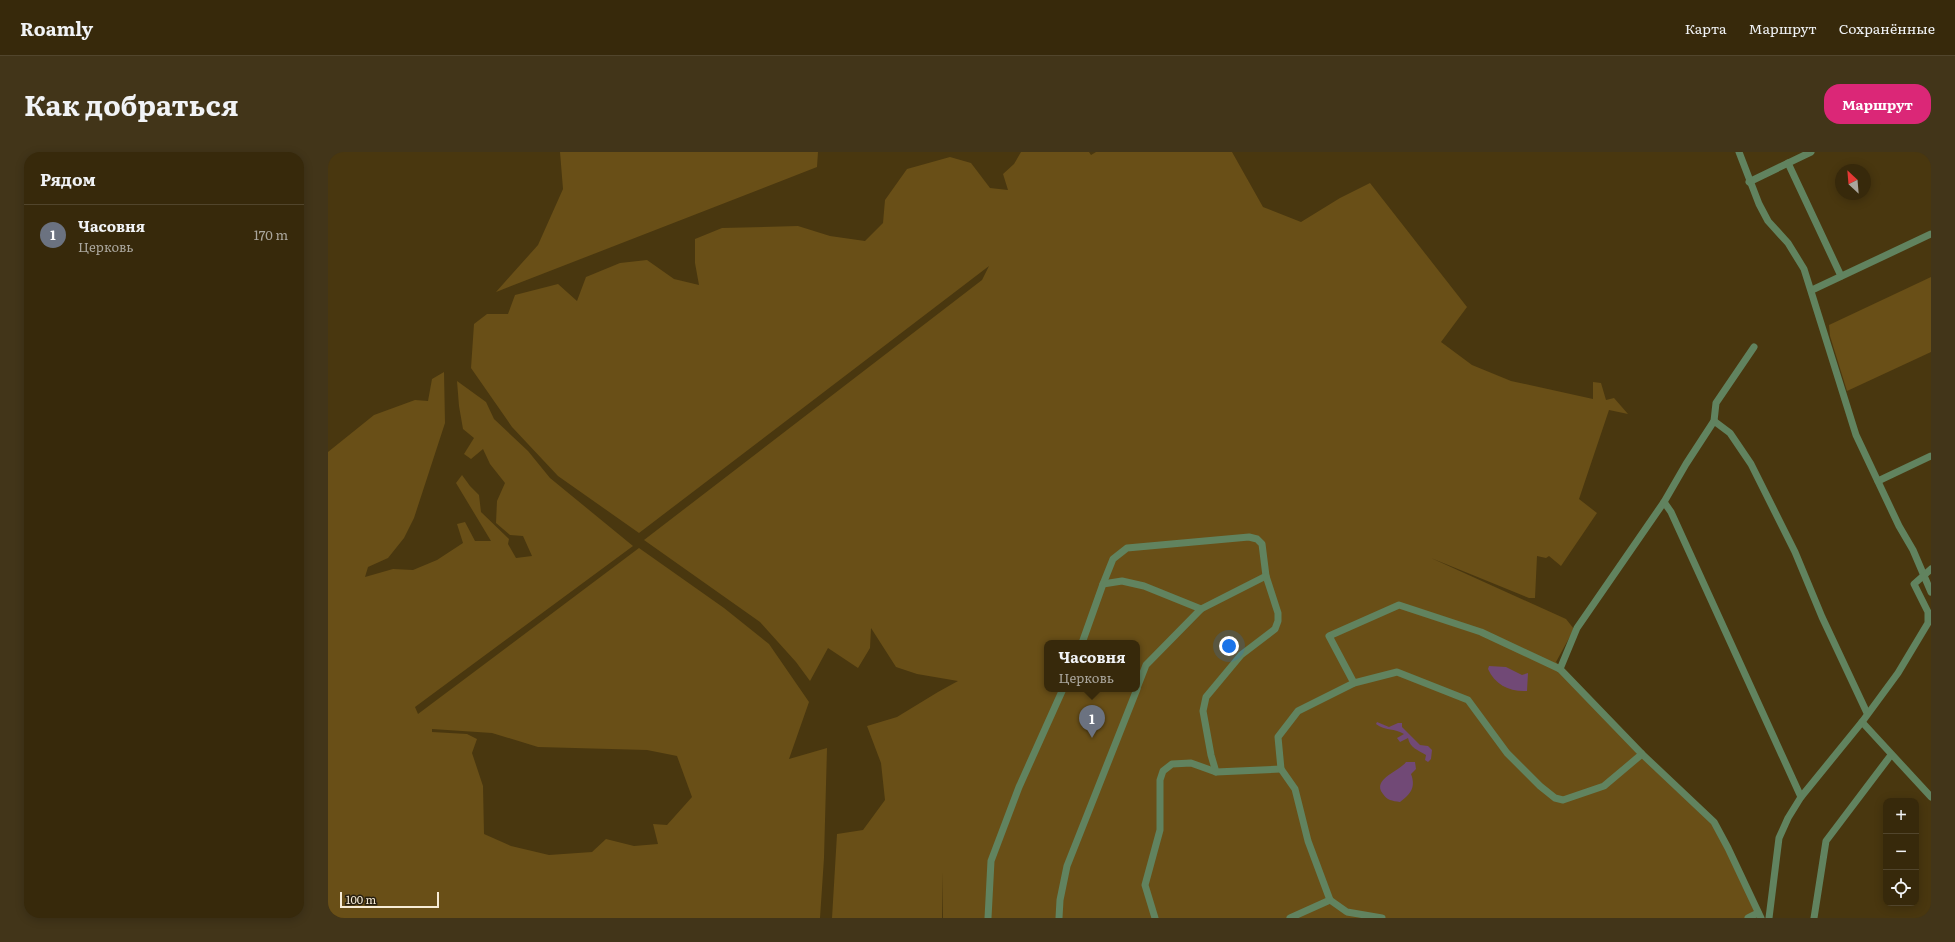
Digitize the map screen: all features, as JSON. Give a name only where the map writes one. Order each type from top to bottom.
[{"type":"street","points":[[1739,152],[1749,182],[1768,221],[1788,243],[1804,269],[1812,290],[1856,435],[1925,576],[1931,592]]},
{"type":"street","points":[[1749,182],[1811,152]]},
{"type":"street","points":[[1788,163],[1841,276]]},
{"type":"street","points":[[1812,290],[1931,234]]},
{"type":"street","points":[[1560,669],[1577,628],[1664,502],[1686,464],[1714,421],[1716,403],[1754,347]]},
{"type":"street","points":[[1714,421],[1730,433],[1751,464],[1795,552],[1822,617],[1867,714]]},
{"type":"street","points":[[1878,481],[1931,456]]},
{"type":"street","points":[[1664,502],[1672,512],[1801,797]]},
{"type":"street","points":[[1083,640],[1113,559],[1127,548],[1249,537],[1257,539],[1262,544],[1266,576],[1278,613],[1278,621],[1275,628],[1241,655],[1206,697],[1203,711],[1211,755],[1216,772]]},
{"type":"street","points":[[1769,918],[1779,838],[1788,818],[1801,797],[1862,722],[1898,673],[1928,623],[1928,612],[1914,584],[1925,576],[1931,569]]},
{"type":"street","points":[[1140,681],[1146,665],[1201,609],[1266,576]]},
{"type":"street","points":[[1103,584],[1122,581],[1144,586],[1201,609]]},
{"type":"street","points":[[1354,682],[1329,636],[1399,605],[1481,632],[1560,669],[1642,754],[1714,822],[1760,915],[1748,918]]},
{"type":"street","points":[[1382,918],[1346,915],[1330,900],[1308,841],[1295,789],[1281,769],[1278,737],[1298,711],[1354,682],[1397,672],[1468,700],[1507,753],[1540,786],[1555,798],[1563,800],[1604,786],[1642,754]]},
{"type":"street","points":[[988,918],[991,861],[1019,787],[1062,692]]},
{"type":"street","points":[[1059,918],[1060,900],[1067,866],[1136,692]]},
{"type":"street","points":[[1862,722],[1891,755],[1931,796]]},
{"type":"street","points":[[1814,918],[1826,841],[1891,755]]},
{"type":"street","points":[[1155,918],[1145,885],[1160,830],[1160,780],[1163,771],[1172,764],[1191,764],[1216,772],[1281,769]]},
{"type":"street","points":[[1290,918],[1330,900]]},
{"type":"shaded area","points":[[560,152],[818,152],[817,167],[496,292],[538,245],[563,189]]},
{"type":"shaded area","points":[[1021,152],[1089,152],[1091,155],[1096,152],[1232,152],[1263,207],[1301,222],[1340,198],[1370,183],[1467,307],[1441,342],[1472,365],[1511,381],[1593,399],[1593,382],[1601,383],[1606,400],[1614,398],[1628,414],[1609,410],[1579,499],[1597,513],[1561,566],[1549,556],[1546,558],[1537,556],[1535,598],[1529,598],[1431,558],[1566,619],[1574,629],[1556,662],[1712,821],[1759,918],[943,918],[943,872],[942,918],[832,918],[837,834],[863,830],[885,800],[881,763],[867,726],[897,717],[958,681],[917,674],[896,667],[871,628],[870,648],[858,668],[828,648],[810,681],[796,662],[760,622],[644,540],[982,280],[989,266],[639,533],[558,476],[512,427],[471,368],[474,324],[487,314],[508,314],[515,295],[558,284],[577,301],[586,277],[620,263],[647,260],[674,279],[699,285],[695,263],[695,239],[722,228],[798,226],[830,236],[865,241],[883,223],[885,200],[907,169],[950,157],[971,163],[990,188],[1008,190],[1003,174],[1014,164]]},
{"type":"shaded area","points":[[1931,277],[1931,352],[1847,391],[1830,336],[1829,325]]},
{"type":"shaded area","points":[[444,372],[445,423],[414,518],[404,538],[388,558],[368,567],[365,577],[393,569],[413,570],[437,560],[463,543],[457,524],[465,522],[475,541],[491,541],[456,483],[462,475],[479,495],[481,512],[509,539],[508,544],[516,558],[532,556],[523,536],[510,535],[496,523],[497,501],[505,483],[490,464],[483,449],[471,459],[464,454],[474,438],[463,429],[457,381],[486,402],[494,419],[528,451],[550,478],[633,546],[415,707],[418,714],[639,548],[724,608],[769,644],[809,702],[789,759],[827,748],[824,858],[820,918],[328,918],[328,452],[374,415],[415,400],[428,401],[432,379]],"holes":[[[432,729],[492,733],[538,747],[647,750],[677,756],[692,797],[667,825],[653,824],[658,844],[634,846],[606,839],[592,852],[549,855],[511,846],[484,834],[483,786],[472,753],[477,739],[467,734],[432,732]]]},
{"type":"shaded area","points":[[1489,666],[1506,667],[1522,675],[1528,673],[1527,691],[1509,689],[1499,683],[1491,675],[1488,669]]},
{"type":"shaded area","points":[[1377,722],[1389,727],[1402,723],[1402,727],[1420,745],[1428,746],[1432,750],[1431,759],[1428,762],[1425,760],[1426,755],[1412,746],[1408,738],[1400,742],[1397,738],[1404,734],[1379,726],[1376,724]]},
{"type":"shaded area","points":[[1406,762],[1415,762],[1416,769],[1411,774],[1413,783],[1412,790],[1400,802],[1390,800],[1386,798],[1380,789],[1381,784],[1383,780]]},
{"type":"place","name":"Часовня","points":[[1092,738]]}]
